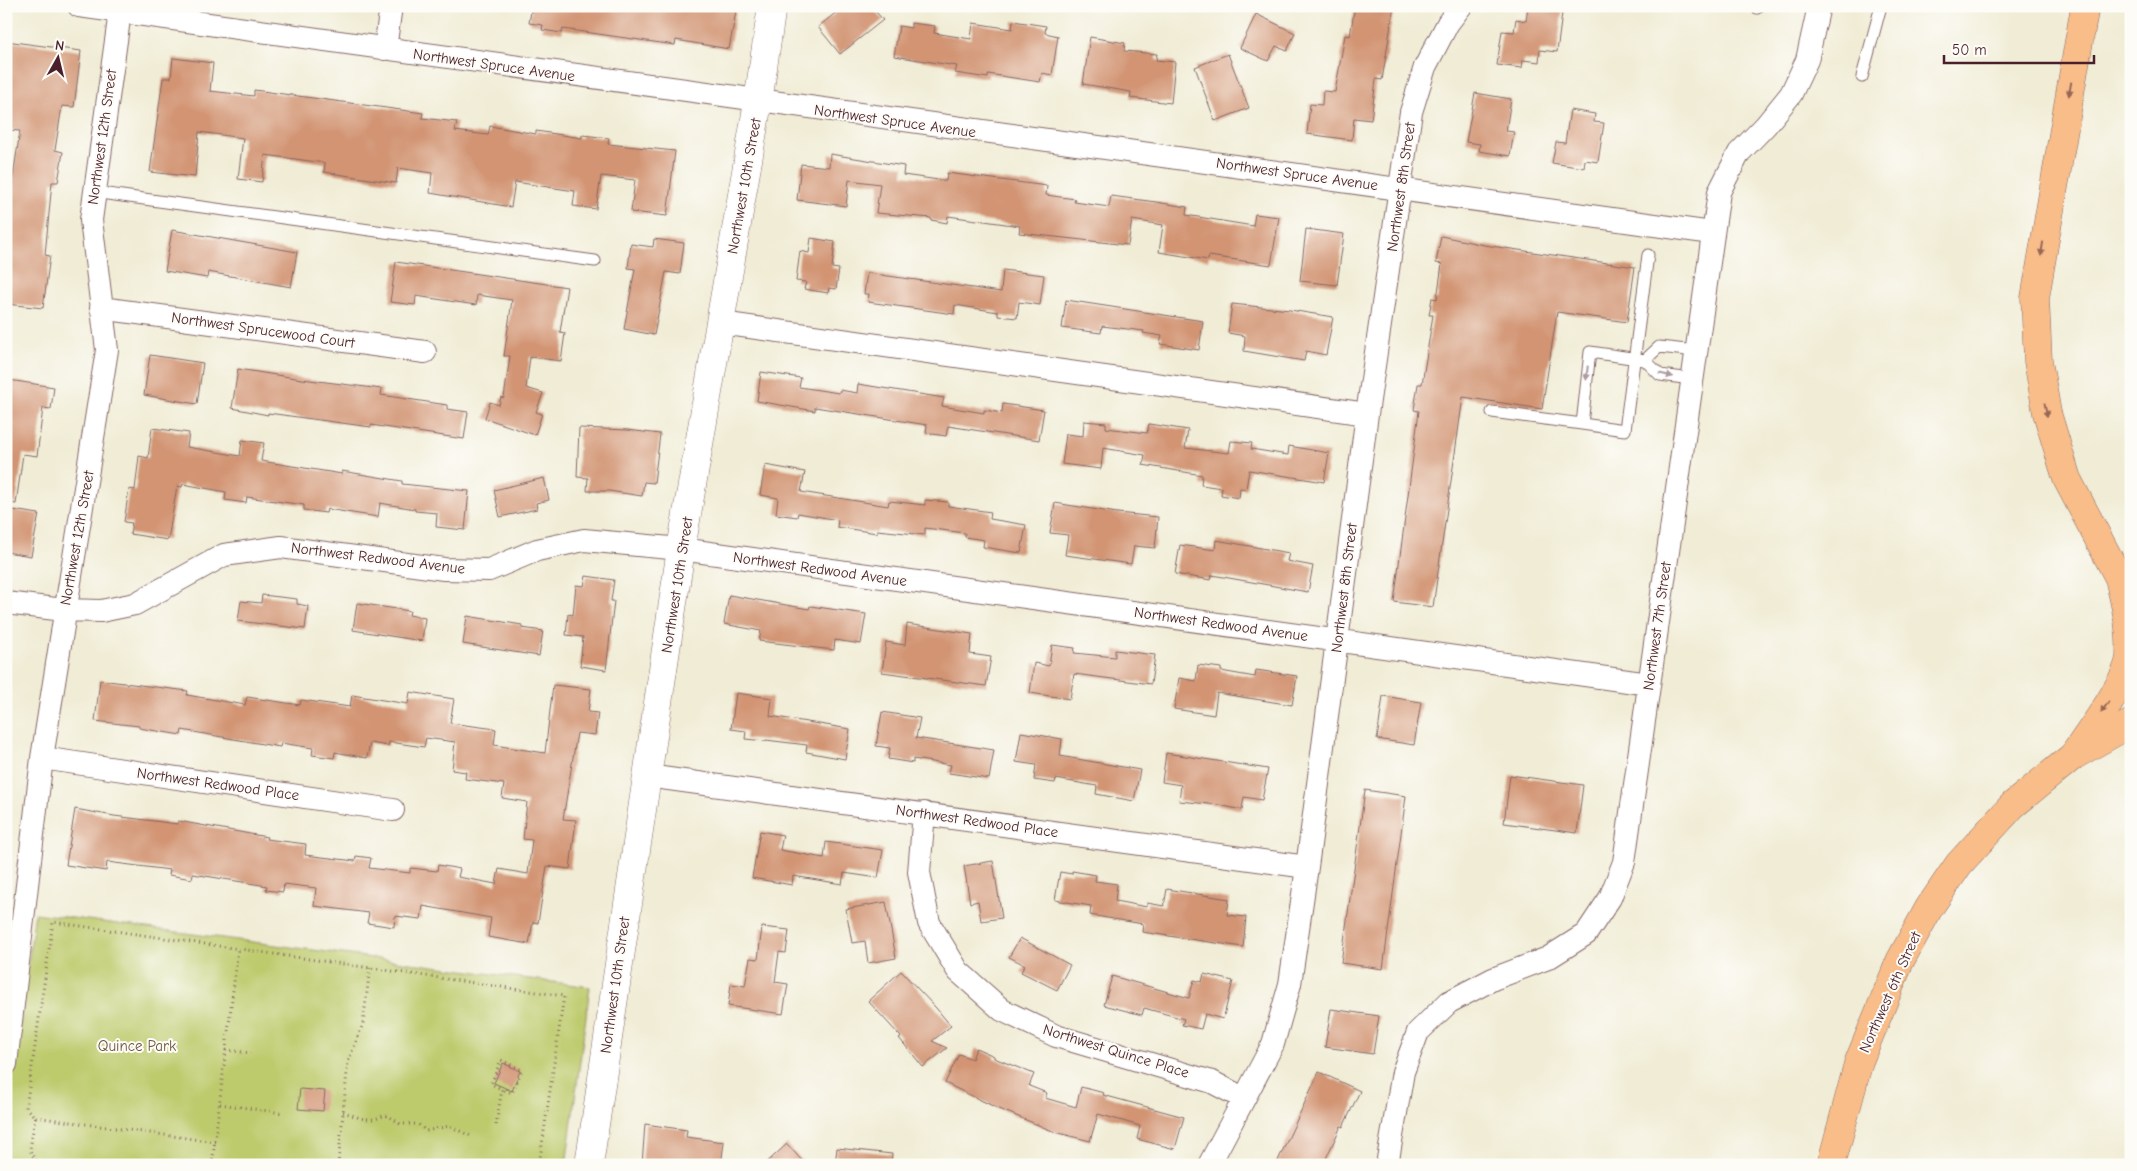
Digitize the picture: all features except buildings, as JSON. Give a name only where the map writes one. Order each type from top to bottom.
[{"type":"main road","points":[[2072,756],[2116,692],[2130,659],[2130,630],[2125,585],[2067,479],[2046,413],[2038,361],[2035,298],[2085,6]]},
{"type":"main road","points":[[2072,756],[2131,723]]},
{"type":"main road","name":"Northwest 6th Street","points":[[1831,1165],[1858,1061],[1900,961],[1929,908],[1959,864],[2013,805],[2072,756]]},
{"type":"street","name":"Northwest Spruce Avenue","points":[[79,6],[758,102],[1401,188],[1712,232]]},
{"type":"street","points":[[385,49],[391,6]]},
{"type":"street","name":"Northwest 10th Street","points":[[589,1165],[681,549],[721,323],[772,6]]},
{"type":"street","name":"Northwest 8th Street","points":[[1209,1165],[1273,1044],[1290,984],[1308,867],[1366,414],[1411,112],[1425,67],[1448,23],[1461,6]]},
{"type":"street","name":"Northwest 7th Street","points":[[1387,1165],[1403,1072],[1418,1032],[1449,1002],[1493,979],[1548,958],[1586,934],[1610,898],[1624,862],[1719,192],[1738,153],[1766,125],[1785,102],[1799,77],[1807,60],[1818,6]]},
{"type":"street","name":"Northwest 12th Street","points":[[6,1064],[42,758],[64,610],[107,350],[90,220],[120,12]]},
{"type":"street","name":"Northwest Sprucewood Court","points":[[101,308],[425,352]]},
{"type":"street","points":[[721,323],[1366,414]]},
{"type":"street","name":"Northwest Redwood Avenue","points":[[6,603],[64,610],[101,611],[135,604],[224,555],[281,547],[444,569],[489,570],[537,550],[584,540],[681,549],[1650,684]]},
{"type":"street","name":"Northwest Redwood Place","points":[[42,758],[393,810]]},
{"type":"street","name":"Northwest Redwood Place","points":[[647,776],[1308,867]]},
{"type":"street","name":"Northwest Quince Place","points":[[924,813],[919,872],[929,923],[958,971],[1002,1010],[1056,1036],[1212,1082],[1243,1098]]},
{"type":"lane","points":[[1862,77],[1881,6]]},
{"type":"lane","points":[[93,192],[595,261]]},
{"type":"lane","points":[[1492,412],[1625,430],[1639,359],[1648,255]]},
{"type":"lane","points":[[1639,359],[1659,347],[1696,351]]},
{"type":"lane","points":[[1582,424],[1590,352],[1639,359],[1660,375],[1692,380]]},
{"type":"path","points":[[215,1142],[35,1117],[26,1108],[53,922],[564,996],[539,1165]]},
{"type":"path","points":[[212,1165],[238,949]]},
{"type":"path","points":[[338,1165],[348,1062],[363,1024],[370,968]]},
{"type":"path","points":[[226,1050],[251,1053]]},
{"type":"path","points":[[501,1060],[522,1070],[512,1093],[502,1089],[491,1084],[501,1060]]},
{"type":"path","points":[[496,1125],[502,1089]]},
{"type":"path","points":[[220,1104],[282,1113]]},
{"type":"path","points":[[343,1112],[365,1119],[384,1114],[390,1115],[400,1124],[418,1124],[426,1131],[449,1126],[473,1137]]},
{"type":"path","points":[[35,1117],[30,1150],[35,1160],[46,1165]]},
{"type":"green space","name":"Quince Park","points":[[35,913],[590,987],[566,1165],[6,1165],[6,1123]]}]
